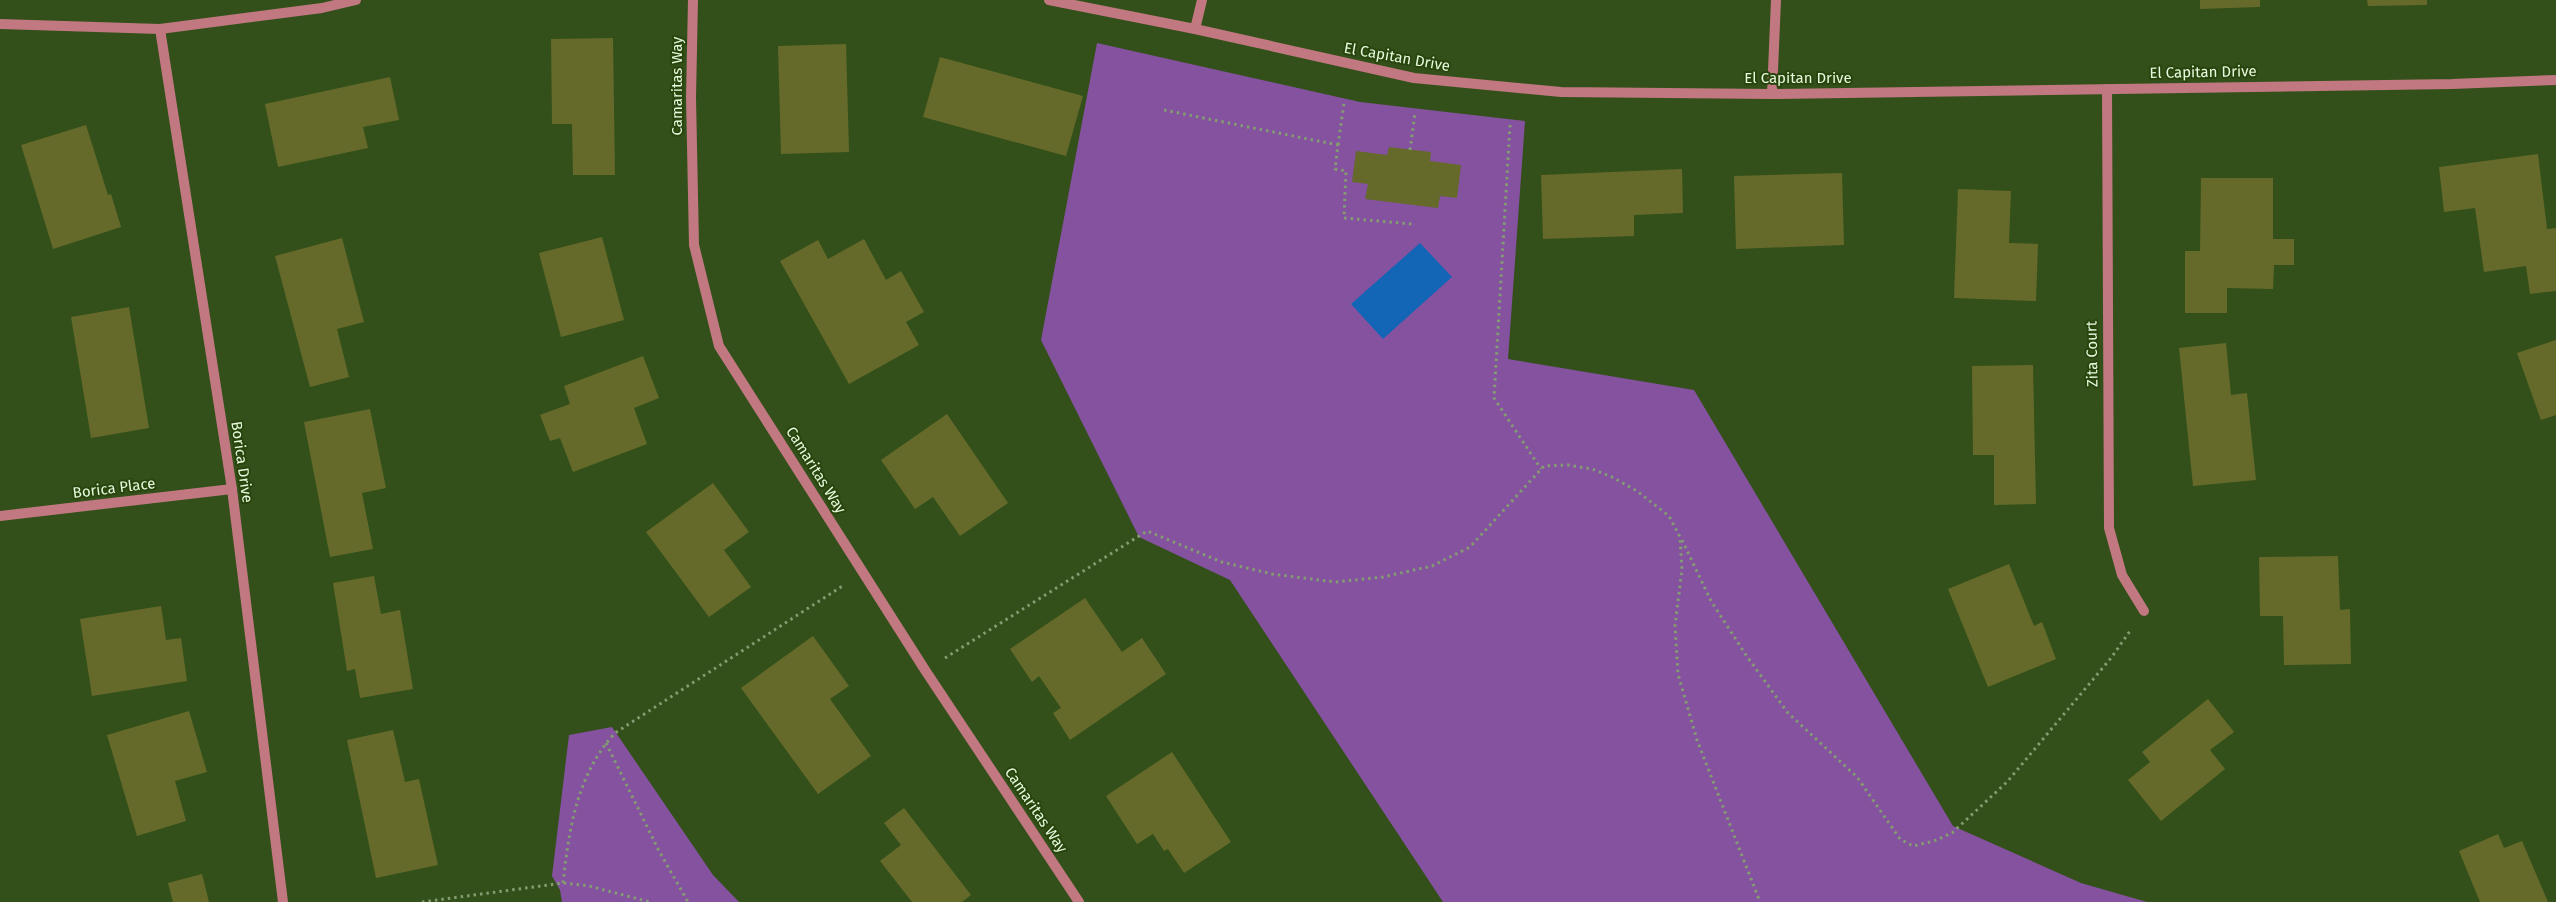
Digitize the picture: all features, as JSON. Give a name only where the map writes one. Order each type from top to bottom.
[{"type":"street","points":[[0,24],[160,29],[322,8],[356,0]]},
{"type":"street","name":"Camaritas Way","points":[[693,0],[691,97],[694,245],[719,346],[925,670],[1079,902]]},
{"type":"street","name":"El Capitan Drive","points":[[1049,0],[1195,29],[1414,78],[1561,92],[1772,94],[2491,83],[2556,80]]},
{"type":"street","points":[[1195,29],[1202,0]]},
{"type":"street","points":[[1772,94],[1776,0]]},
{"type":"street","name":"Borica Drive","points":[[160,29],[232,488],[283,902]]},
{"type":"street","name":"Zita Court","points":[[2107,89],[2109,528],[2122,575],[2144,611]]},
{"type":"street","name":"Borica Place","points":[[0,516],[232,488]]},
{"type":"path","points":[[1344,104],[1335,169],[1346,171],[1344,218],[1412,224]]},
{"type":"path","points":[[1164,110],[1338,145]]},
{"type":"path","points":[[1410,150],[1415,113]]},
{"type":"path","points":[[1510,125],[1494,398],[1541,469]]},
{"type":"path","points":[[925,670],[1146,531],[1222,562],[1272,574],[1335,582],[1383,577],[1432,566],[1470,546],[1544,466],[1568,465],[1592,469],[1612,477],[1637,492],[1669,516],[1711,601],[1746,655],[1788,713],[1856,777],[1900,838],[1913,846],[1934,841],[1952,833],[2007,782],[2111,658],[2144,611]]},
{"type":"path","points":[[1680,537],[1682,570],[1675,625],[1678,674],[1697,740],[1760,902]]},
{"type":"path","points":[[563,883],[572,821],[580,794],[588,771],[606,743],[615,733],[863,573]]},
{"type":"path","points":[[606,743],[659,851],[688,902]]},
{"type":"path","points":[[422,902],[563,883],[589,886],[650,902]]},
{"type":"shaded area","points":[[1097,43],[1360,102],[1525,121],[1508,359],[1694,390],[1953,826],[2081,883],[2147,902],[1443,902],[1230,580],[1139,537],[1041,340]]},
{"type":"shaded area","points":[[612,727],[713,875],[739,902],[562,902],[560,890],[552,876],[569,735]]},
{"type":"water","points":[[1420,243],[1452,277],[1383,339],[1351,304]]},
{"type":"building","points":[[2200,0],[2260,0],[2260,7],[2200,9]]},
{"type":"building","points":[[2367,0],[2427,0],[2427,5],[2368,6]]},
{"type":"building","points":[[613,38],[615,175],[573,175],[572,124],[552,124],[551,39]]},
{"type":"building","points":[[846,44],[849,152],[781,154],[778,46]]},
{"type":"building","points":[[940,57],[1083,96],[1066,156],[923,117]]},
{"type":"building","points":[[390,77],[399,120],[363,127],[368,148],[278,167],[265,104]]},
{"type":"building","points":[[86,125],[108,195],[111,194],[121,227],[53,249],[21,145]]},
{"type":"building","points":[[1389,147],[1431,152],[1430,161],[1461,165],[1457,198],[1440,196],[1438,208],[1365,199],[1368,184],[1352,182],[1356,151],[1387,155]]},
{"type":"building","points":[[2538,154],[2547,229],[2556,228],[2556,291],[2530,294],[2526,266],[2484,272],[2475,208],[2444,212],[2439,167]]},
{"type":"building","points":[[1682,169],[1683,213],[1634,215],[1634,236],[1543,239],[1541,175]]},
{"type":"building","points":[[1842,173],[1844,245],[1736,249],[1734,176]]},
{"type":"building","points":[[2201,178],[2273,178],[2273,239],[2294,239],[2294,265],[2274,265],[2273,289],[2227,288],[2227,313],[2185,313],[2185,251],[2200,251]]},
{"type":"building","points":[[1958,189],[2011,191],[2009,243],[2038,244],[2036,301],[1954,298]]},
{"type":"building","points":[[602,237],[624,320],[561,337],[539,253]]},
{"type":"building","points":[[342,238],[364,322],[337,329],[349,377],[310,387],[275,256]]},
{"type":"building","points":[[864,239],[886,280],[901,271],[924,312],[906,322],[919,345],[849,384],[780,261],[818,240],[828,259]]},
{"type":"building","points":[[129,307],[149,428],[91,438],[71,317]]},
{"type":"building","points":[[2556,340],[2556,415],[2541,420],[2517,353]]},
{"type":"building","points":[[2226,343],[2231,395],[2247,393],[2256,480],[2193,486],[2179,348]]},
{"type":"building","points":[[643,356],[659,398],[634,408],[647,444],[573,472],[560,438],[550,441],[540,415],[570,404],[564,386]]},
{"type":"building","points":[[2033,365],[2036,504],[1994,505],[1994,455],[1973,455],[1972,366]]},
{"type":"building","points":[[370,409],[386,488],[362,493],[373,549],[330,557],[304,422]]},
{"type":"building","points":[[947,414],[1008,503],[960,536],[933,497],[915,509],[881,460]]},
{"type":"building","points":[[713,483],[749,532],[724,550],[751,587],[709,617],[646,532]]},
{"type":"building","points":[[2338,556],[2340,610],[2350,609],[2351,664],[2284,665],[2283,616],[2260,616],[2259,557]]},
{"type":"building","points":[[2009,564],[2034,626],[2042,622],[2056,659],[1988,687],[1948,589]]},
{"type":"building","points":[[374,576],[381,614],[400,610],[413,689],[360,698],[355,669],[347,671],[333,583]]},
{"type":"building","points":[[1085,598],[1122,652],[1142,638],[1166,674],[1070,740],[1053,713],[1061,708],[1039,676],[1032,682],[1010,649]]},
{"type":"building","points":[[161,606],[166,640],[181,638],[187,681],[92,696],[80,619]]},
{"type":"building","points":[[813,636],[849,686],[830,699],[871,756],[818,794],[741,688]]},
{"type":"building","points":[[2208,699],[2234,732],[2210,750],[2225,769],[2161,821],[2128,780],[2150,762],[2142,752]]},
{"type":"building","points":[[189,711],[207,772],[175,781],[186,821],[137,836],[107,735]]},
{"type":"building","points":[[393,730],[405,782],[419,779],[438,865],[376,878],[347,740]]},
{"type":"building","points":[[1172,752],[1231,842],[1184,873],[1168,849],[1164,851],[1153,834],[1137,844],[1106,796]]},
{"type":"building","points":[[904,808],[971,895],[962,902],[912,902],[880,861],[901,845],[884,823]]},
{"type":"building","points":[[2498,834],[2504,848],[2522,841],[2548,902],[2480,902],[2459,851]]},
{"type":"building","points":[[202,874],[209,902],[173,902],[168,883]]}]
